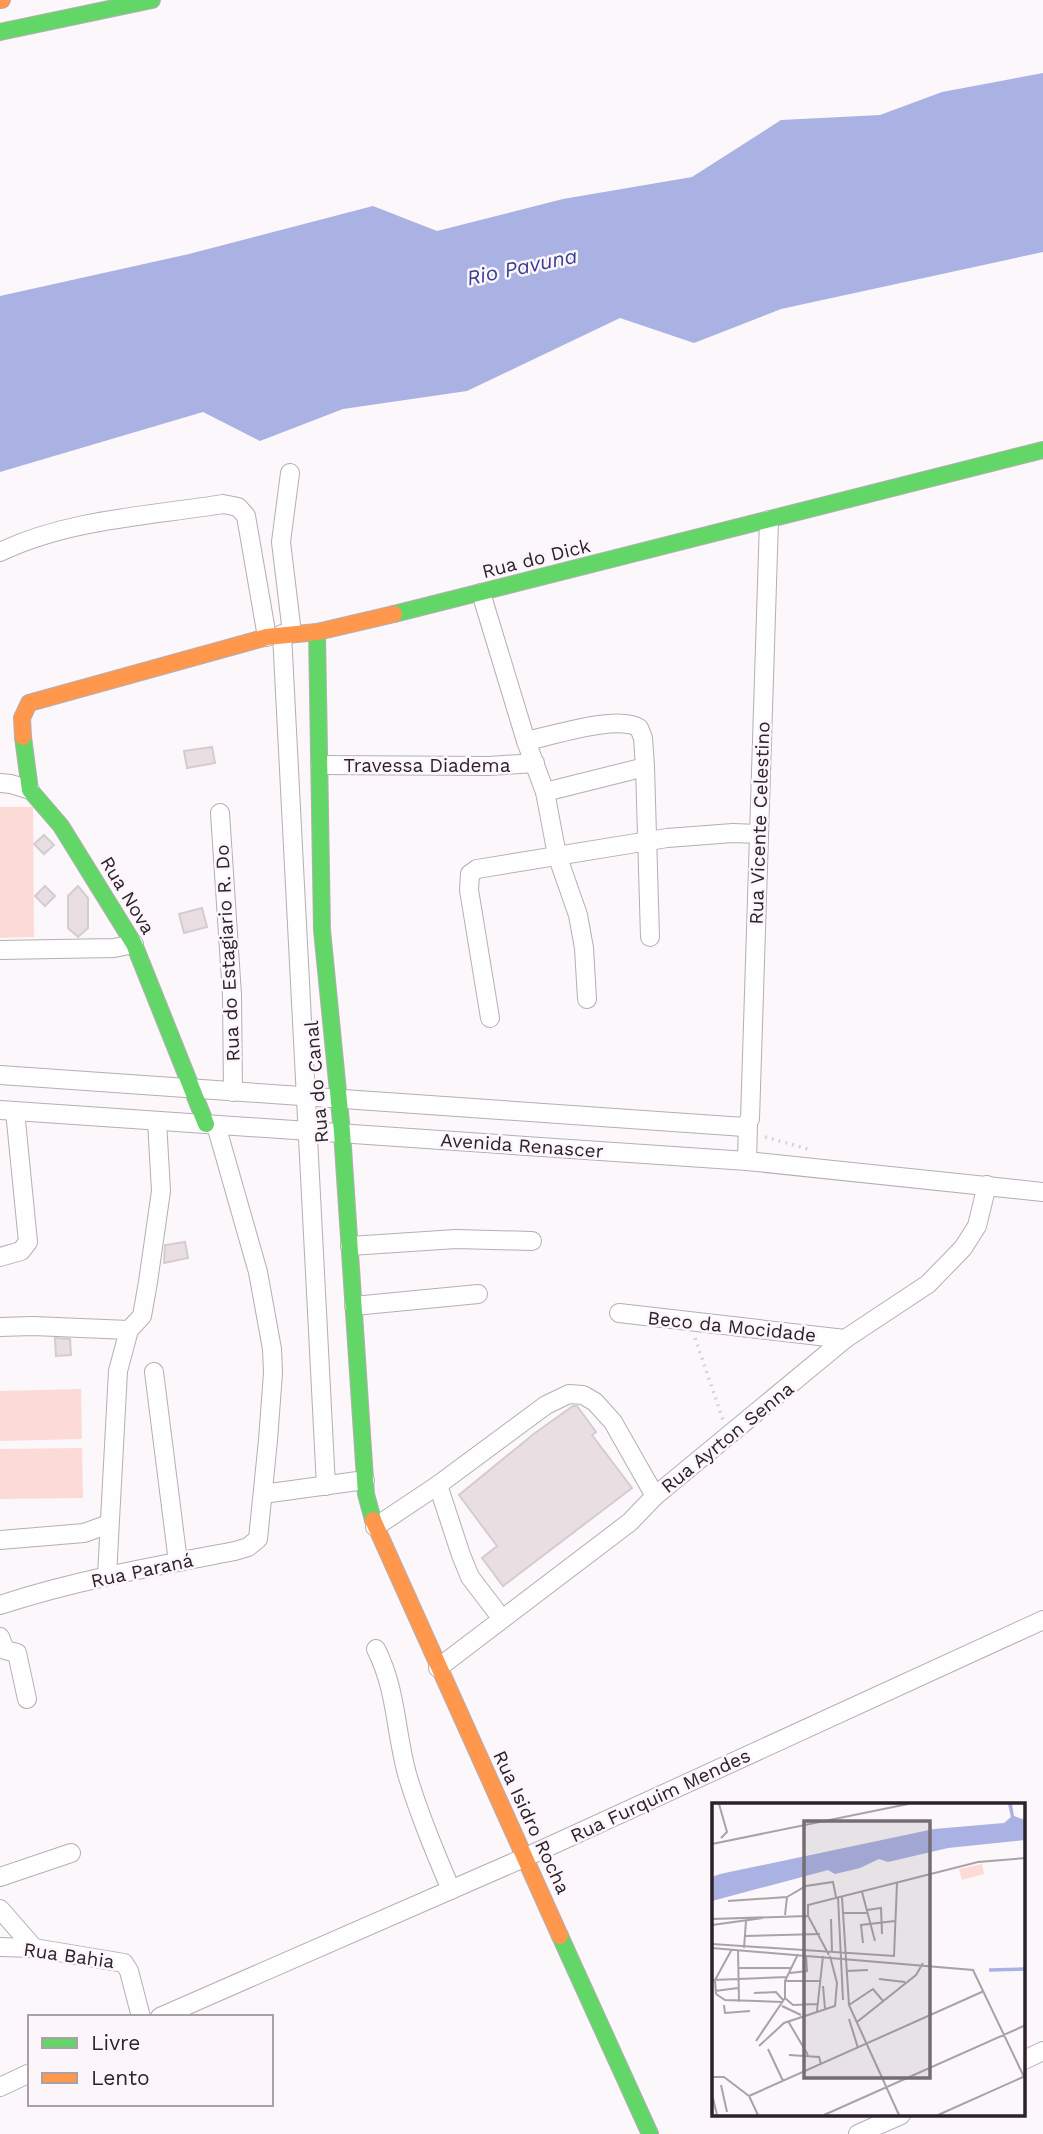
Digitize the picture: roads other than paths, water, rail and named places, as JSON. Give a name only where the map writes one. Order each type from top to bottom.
[{"type":"main road","points":[[0,32],[152,0]]},
{"type":"main road","name":"Rua do Dick","points":[[30,790],[22,718],[29,703],[280,635],[317,632],[481,593],[1043,450]]},
{"type":"main road","name":"Rua do Canal","points":[[317,632],[322,930],[340,1098],[366,1494],[375,1527]]},
{"type":"main road","name":"Rua Nova","points":[[30,790],[61,826],[134,944],[193,1089],[211,1124]]},
{"type":"main road","name":"Rua Isidro Rocha","points":[[375,1527],[650,2134]]},
{"type":"street","points":[[290,473],[281,542],[280,635],[326,1486]]},
{"type":"street","points":[[0,552],[84,525],[223,504],[238,507],[246,516],[280,635]]},
{"type":"street","name":"Rua Vicente Celestino","points":[[747,1161],[769,520]]},
{"type":"street","points":[[481,593],[526,741],[545,792],[557,855],[578,915],[584,948],[587,999]]},
{"type":"street","points":[[526,741],[607,724],[624,723],[639,728],[643,738],[645,767],[650,937]]},
{"type":"street","name":"Travessa Diadema","points":[[320,765],[489,766],[535,763]]},
{"type":"street","points":[[545,792],[645,767]]},
{"type":"street","points":[[0,783],[30,790]]},
{"type":"street","name":"Rua do Estagiario R. Do","points":[[220,813],[232,995],[233,1092]]},
{"type":"street","points":[[490,1018],[469,890],[470,874],[490,866],[646,842],[703,835],[759,834]]},
{"type":"street","points":[[0,950],[114,948],[134,944]]},
{"type":"street","name":"Avenida Renascer","points":[[0,1075],[741,1127],[748,1124]]},
{"type":"street","points":[[0,1257],[21,1251],[28,1242],[8,1111]]},
{"type":"street","name":"Avenida Renascer","points":[[8,1111],[747,1161],[1043,1192]]},
{"type":"street","points":[[107,1576],[118,1371],[129,1330],[142,1316],[161,1191],[158,1121]]},
{"type":"street","name":"Rua Paraná","points":[[0,1605],[39,1592],[107,1576],[248,1547],[258,1539],[273,1373],[272,1349],[258,1272],[211,1124]]},
{"type":"street","name":"Rua Ayrton Senna","points":[[438,1668],[630,1522],[655,1496],[845,1339],[928,1284],[947,1266],[977,1226],[987,1185]]},
{"type":"street","points":[[350,1246],[456,1239],[532,1241]]},
{"type":"street","points":[[354,1306],[478,1294]]},
{"type":"street","name":"Beco da Mocidade","points":[[619,1313],[845,1339]]},
{"type":"street","points":[[0,1327],[129,1330]]},
{"type":"street","points":[[154,1372],[178,1562]]},
{"type":"street","points":[[375,1527],[438,1485],[546,1405],[569,1394],[583,1395],[595,1402],[613,1422],[655,1496]]},
{"type":"street","points":[[263,1494],[365,1480]]},
{"type":"street","points":[[438,1485],[470,1577],[502,1619]]},
{"type":"street","points":[[0,1540],[84,1533],[109,1524]]},
{"type":"street","name":"Rua Furquim Mendes","points":[[165,2015],[526,1857],[1043,1620]]},
{"type":"street","points":[[0,1637],[5,1650],[17,1653],[27,1699]]},
{"type":"street","points":[[376,1648],[392,1688],[407,1772],[430,1843],[451,1890]]},
{"type":"street","points":[[0,1877],[71,1853]]},
{"type":"street","points":[[0,1909],[34,1948]]},
{"type":"street","name":"Rua Bahia","points":[[0,1947],[34,1948],[124,1963],[129,1971],[140,2015]]},
{"type":"street","points":[[1026,2059],[1043,2051]]},
{"type":"street","points":[[0,2087],[28,2074]]},
{"type":"street","points":[[858,2134],[899,2116]]},
{"type":"water","name":"Rio Pavuna","points":[[1043,73],[1043,252],[781,309],[694,343],[620,318],[467,391],[343,409],[260,441],[203,412],[0,472],[0,296],[189,254],[373,206],[437,231],[563,199],[692,177],[781,120],[880,115],[942,92]]}]
